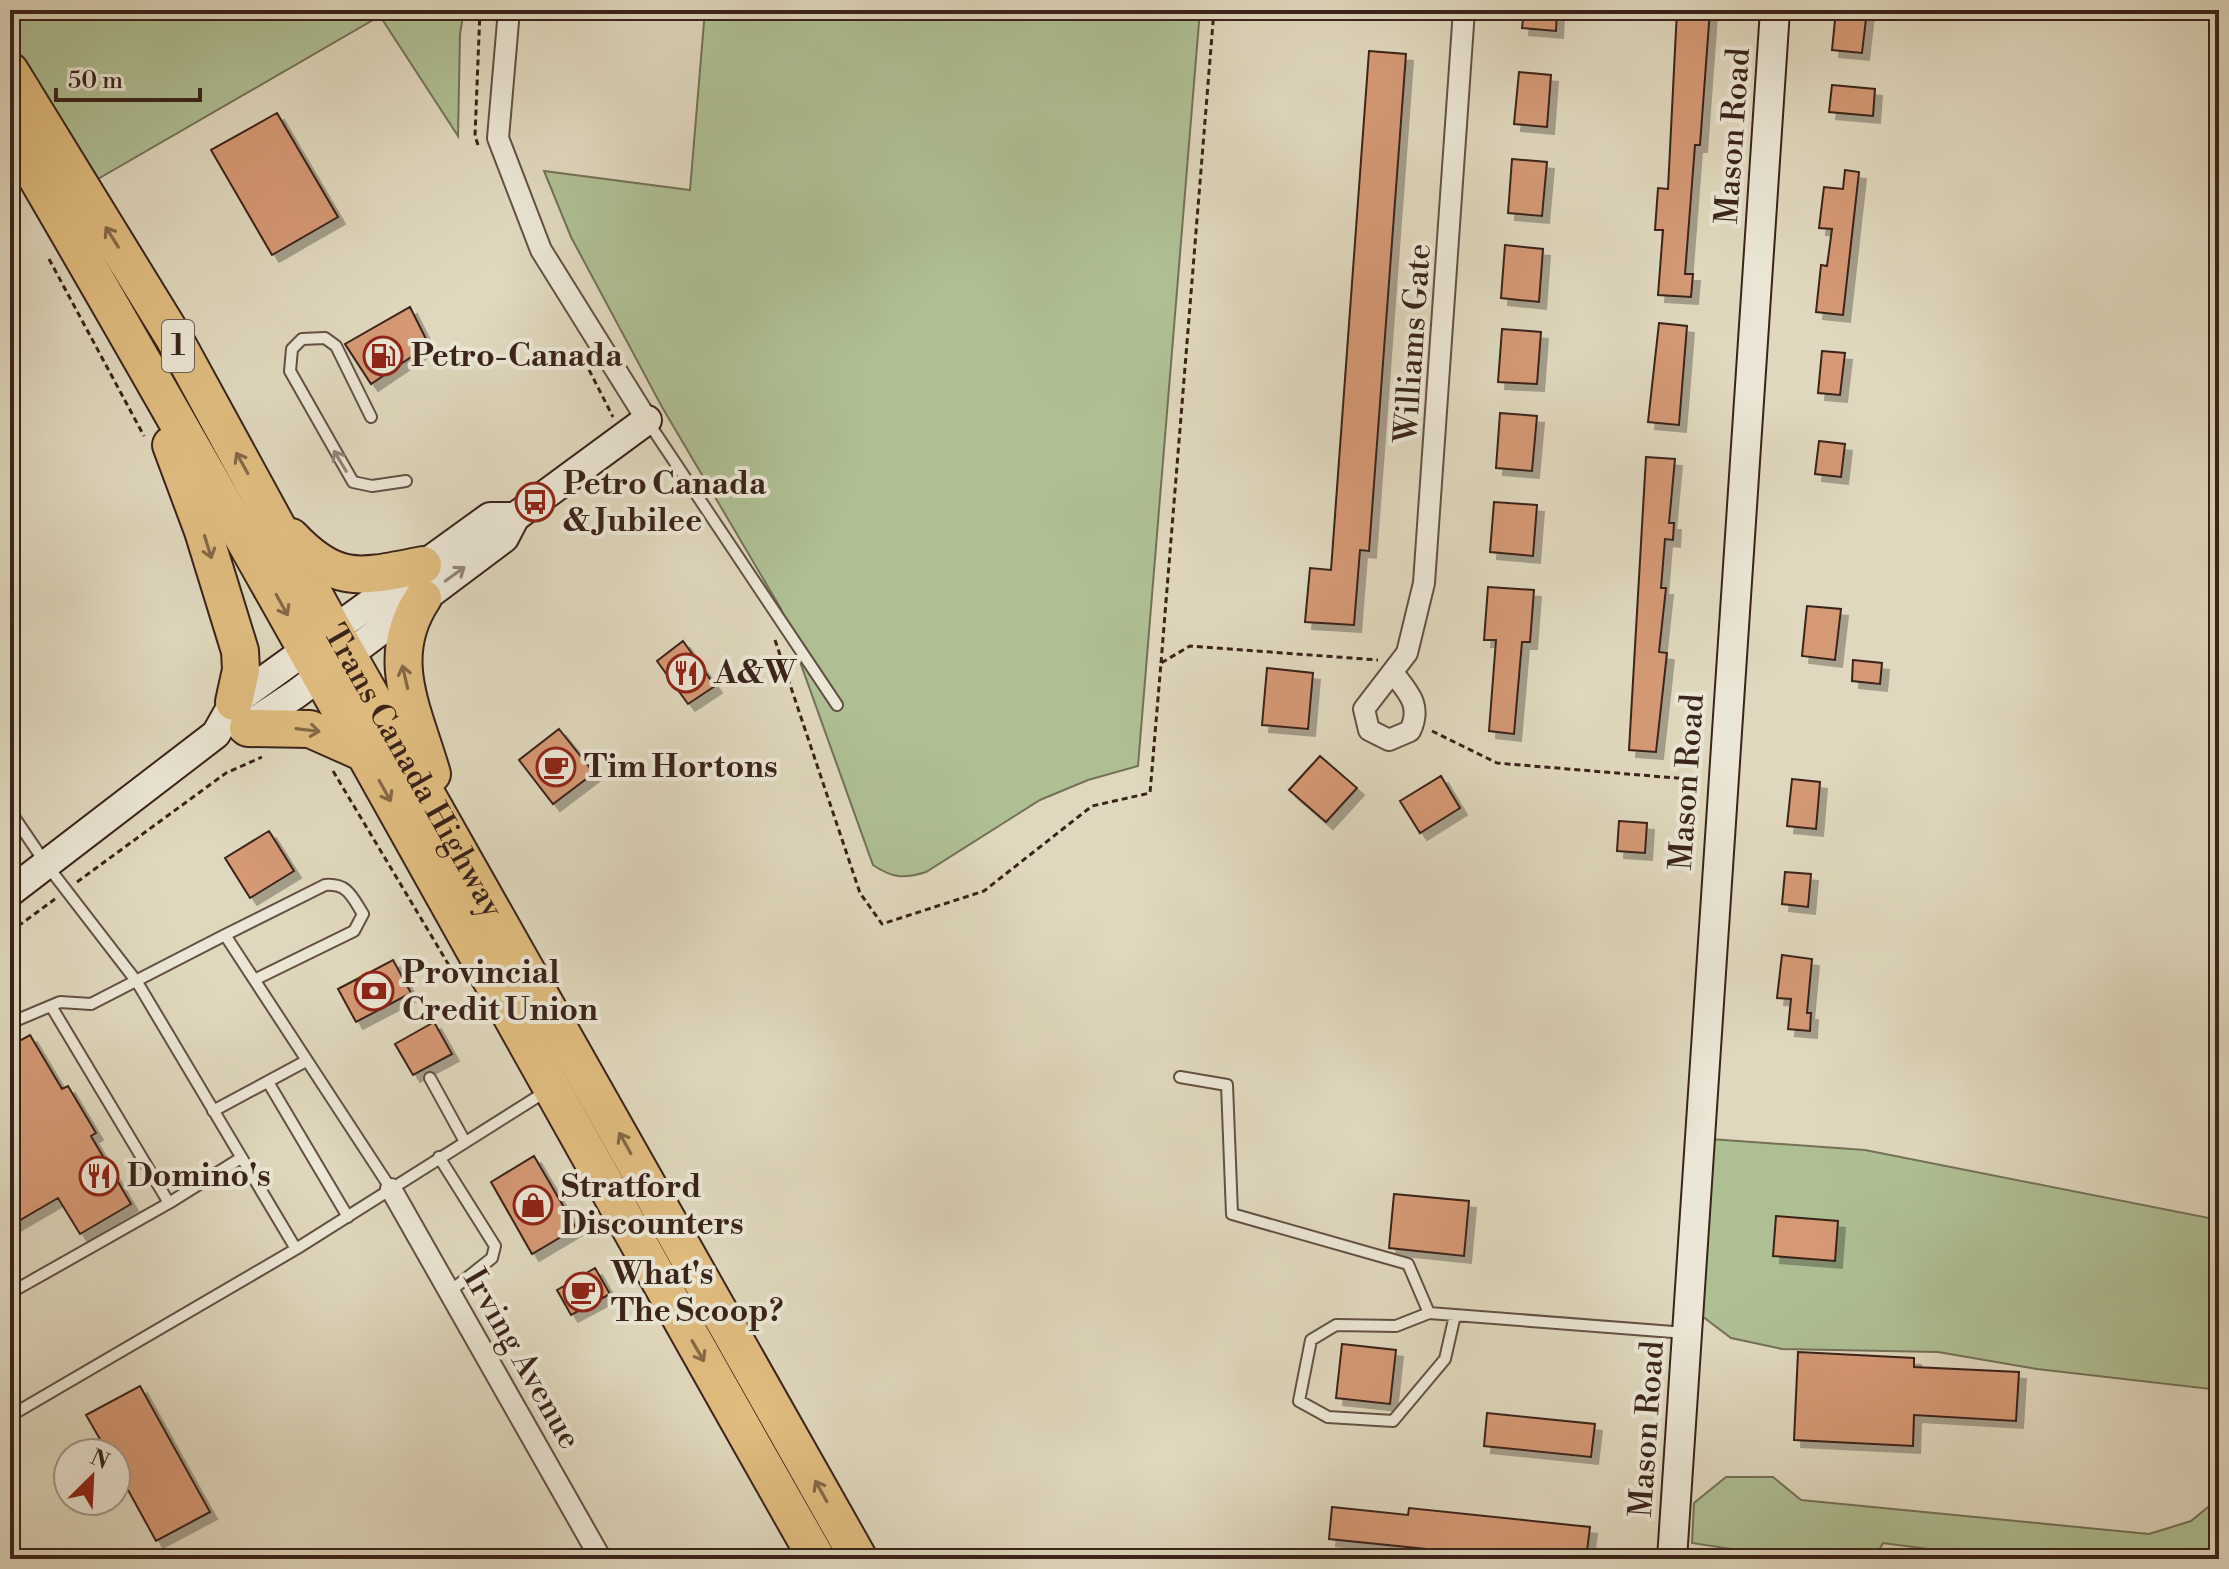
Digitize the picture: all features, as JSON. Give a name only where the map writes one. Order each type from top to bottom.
[{"type":"highway","name":"Trans Canada Highway","points":[[10,71],[174,338],[270,516],[327,651],[364,753],[817,1559]]},
{"type":"highway","name":"Trans Canada Highway","points":[[10,132],[133,342],[327,651],[450,833],[859,1559]]},
{"type":"highway","points":[[133,342],[203,531],[240,651],[242,730],[310,729],[364,753]]},
{"type":"highway","points":[[270,516],[315,563],[340,572],[423,581],[401,646],[402,672],[450,833]]},
{"type":"street","points":[[10,892],[242,730],[327,651],[423,581],[504,538],[515,517],[647,420],[541,250],[498,138],[509,10]]},
{"type":"street","name":"Williams Gate","points":[[1415,720],[1400,738],[1378,737],[1369,730],[1364,709],[1369,698],[1396,671],[1413,633],[1428,555],[1464,10]]},
{"type":"street","name":"Mason Road","points":[[1672,1559],[1721,782],[1775,10]]},
{"type":"street","points":[[1396,671],[1412,697],[1415,720]]},
{"type":"street","name":"Irving Avenue","points":[[391,1189],[601,1559]]},
{"type":"lane","points":[[371,417],[336,346],[325,338],[302,339],[292,349],[290,371],[353,482],[372,486],[406,481]]},
{"type":"lane","points":[[647,420],[837,705]]},
{"type":"lane","points":[[10,811],[46,864],[137,982],[296,1249]]},
{"type":"lane","points":[[10,1023],[60,1002],[91,1004],[325,885],[338,884],[347,889],[363,914],[354,931],[256,979]]},
{"type":"lane","points":[[225,935],[391,1189]]},
{"type":"lane","points":[[51,1006],[169,1203]]},
{"type":"lane","points":[[213,1111],[306,1061]]},
{"type":"lane","points":[[1180,1077],[1227,1085],[1232,1214],[1408,1264],[1429,1313]]},
{"type":"lane","points":[[430,1078],[464,1140]]},
{"type":"lane","points":[[268,1082],[348,1217]]},
{"type":"lane","points":[[10,1416],[296,1249],[550,1088]]},
{"type":"lane","points":[[439,1157],[495,1246],[492,1258],[449,1292]]},
{"type":"lane","points":[[10,1293],[169,1203],[241,1158]]},
{"type":"lane","points":[[1455,1315],[1445,1359],[1393,1421],[1328,1417],[1299,1401],[1311,1340],[1336,1325],[1396,1326],[1429,1313],[1455,1315],[1688,1333]]},
{"type":"path","points":[[479,147],[475,136],[480,10]]},
{"type":"path","points":[[775,639],[860,893],[882,924],[984,891],[1092,806],[1150,793],[1214,10]]},
{"type":"path","points":[[47,253],[149,445]]},
{"type":"path","points":[[574,341],[623,438]]},
{"type":"path","points":[[1161,663],[1190,646],[1382,660],[1396,671]]},
{"type":"path","points":[[1415,720],[1497,763],[1721,782]]},
{"type":"path","points":[[310,729],[454,974]]},
{"type":"path","points":[[10,932],[226,773],[242,730]]},
{"type":"green space","points":[[10,10],[464,10],[460,34],[458,136],[380,16],[72,194],[10,83]]},
{"type":"green space","points":[[705,10],[1200,10],[1138,766],[1088,780],[1040,800],[926,872],[892,875],[873,865],[781,609],[662,407],[571,237],[544,171],[690,190]]},
{"type":"green space","points":[[1710,1139],[1865,1150],[2219,1220],[2219,1390],[2037,1369],[1938,1352],[1782,1349],[1731,1338],[1698,1313]]},
{"type":"green space","points":[[1726,1477],[1773,1477],[1801,1500],[2149,1534],[2191,1521],[2219,1498],[2219,1559],[2004,1559],[1883,1543],[1874,1559],[1797,1559],[1692,1543],[1694,1503]]},
{"type":"building","points":[[1524,10],[1557,10],[1556,31],[1522,28]]},
{"type":"building","points":[[1677,10],[1710,10],[1700,145],[1695,145],[1685,274],[1693,274],[1691,297],[1658,295],[1663,230],[1655,230],[1658,188],[1668,189]]},
{"type":"building","points":[[1836,10],[1867,10],[1862,53],[1832,50]]},
{"type":"building","points":[[1369,51],[1406,54],[1369,551],[1360,550],[1354,625],[1305,622],[1310,568],[1331,570]]},
{"type":"building","points":[[1519,72],[1551,75],[1547,127],[1514,124]]},
{"type":"building","points":[[1832,85],[1875,89],[1873,116],[1829,112]]},
{"type":"building","points":[[277,113],[338,217],[272,255],[211,150]]},
{"type":"building","points":[[1512,159],[1547,162],[1542,216],[1508,213]]},
{"type":"building","points":[[1845,170],[1859,172],[1843,315],[1816,312],[1821,265],[1827,266],[1832,229],[1819,228],[1824,187],[1843,189]]},
{"type":"building","points":[[1505,245],[1543,249],[1539,302],[1501,298]]},
{"type":"building","name":"Petro-Canada","points":[[410,307],[429,345],[371,384],[345,344]]},
{"type":"building","points":[[1659,323],[1687,326],[1679,425],[1648,422]]},
{"type":"building","points":[[1502,329],[1541,332],[1537,384],[1498,382]]},
{"type":"building","points":[[1822,351],[1845,353],[1840,395],[1818,393]]},
{"type":"building","points":[[1500,413],[1537,416],[1532,471],[1496,468]]},
{"type":"building","points":[[1819,441],[1845,444],[1841,477],[1815,474]]},
{"type":"building","points":[[1646,457],[1675,459],[1669,523],[1674,523],[1673,540],[1665,539],[1661,588],[1666,588],[1659,652],[1667,653],[1656,752],[1629,750]]},
{"type":"building","points":[[1494,502],[1537,505],[1533,556],[1490,552]]},
{"type":"building","points":[[1488,587],[1534,590],[1530,642],[1522,642],[1514,734],[1489,731],[1496,640],[1484,640]]},
{"type":"building","points":[[1807,606],[1841,609],[1835,660],[1802,656]]},
{"type":"building","name":"A&W","points":[[683,641],[715,686],[688,704],[657,661]]},
{"type":"building","points":[[1853,660],[1882,663],[1880,684],[1852,681]]},
{"type":"building","points":[[1267,668],[1313,673],[1308,729],[1262,725]]},
{"type":"building","name":"Tim Hortons","points":[[559,729],[594,773],[553,804],[519,760]]},
{"type":"building","points":[[1320,756],[1357,788],[1326,822],[1289,790]]},
{"type":"building","points":[[1441,776],[1460,808],[1420,833],[1400,801]]},
{"type":"building","points":[[1792,779],[1820,782],[1816,829],[1787,826]]},
{"type":"building","points":[[1619,821],[1647,823],[1645,853],[1617,851]]},
{"type":"building","points":[[269,831],[294,871],[250,898],[225,858]]},
{"type":"building","points":[[1785,872],[1811,874],[1808,907],[1782,904]]},
{"type":"building","points":[[1782,955],[1812,959],[1807,1013],[1811,1013],[1810,1031],[1788,1029],[1791,999],[1777,998]]},
{"type":"building","name":"Provincial Credit Union","points":[[393,960],[411,993],[356,1022],[338,989]]},
{"type":"building","points":[[434,1022],[452,1054],[413,1075],[395,1044]]},
{"type":"building","points":[[30,1035],[62,1089],[68,1086],[96,1133],[91,1136],[131,1204],[80,1234],[58,1198],[10,1226],[10,1046]]},
{"type":"building","name":"Stratford Discounters","points":[[534,1156],[576,1228],[532,1254],[491,1182]]},
{"type":"building","points":[[1394,1194],[1469,1201],[1464,1256],[1389,1248]]},
{"type":"building","points":[[1776,1216],[1838,1221],[1835,1261],[1773,1256]]},
{"type":"building","name":"What's The Scoop?","points":[[595,1268],[610,1294],[571,1315],[557,1290]]},
{"type":"building","points":[[1342,1344],[1396,1350],[1390,1404],[1336,1398]]},
{"type":"building","points":[[1798,1352],[1914,1358],[1914,1367],[2019,1372],[2016,1421],[1914,1415],[1913,1446],[1794,1440]]},
{"type":"building","points":[[140,1386],[210,1512],[156,1541],[132,1497],[132,1437],[99,1437],[86,1415]]},
{"type":"building","points":[[1487,1413],[1595,1424],[1591,1457],[1484,1446]]},
{"type":"building","points":[[1332,1507],[1408,1515],[1409,1508],[1590,1527],[1586,1559],[1525,1559],[1329,1539]]},
{"type":"place","name":"Petro-Canada","points":[[383,356]]},
{"type":"place","name":"Petro Canada & Jubilee","points":[[535,502]]},
{"type":"place","name":"A&W","points":[[686,673]]},
{"type":"place","name":"Tim Hortons","points":[[556,767]]},
{"type":"place","name":"Provincial Credit Union","points":[[374,991]]},
{"type":"place","name":"Domino's","points":[[99,1176]]},
{"type":"place","name":"Stratford Discounters","points":[[533,1205]]},
{"type":"place","name":"What's The Scoop?","points":[[583,1292]]}]
